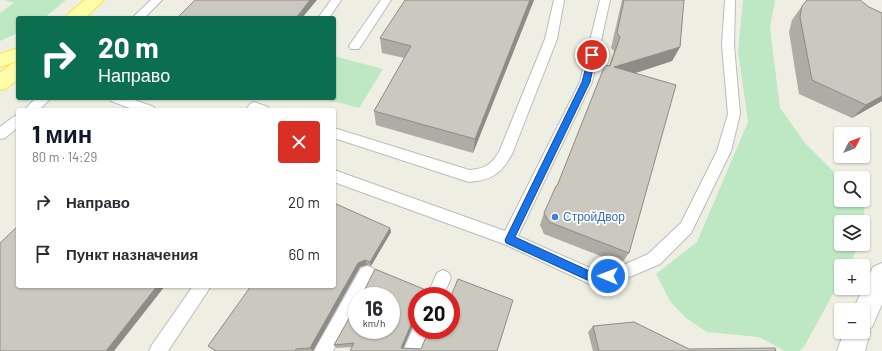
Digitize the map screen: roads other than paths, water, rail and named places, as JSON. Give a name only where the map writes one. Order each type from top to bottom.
[{"type":"main road","points":[[76,16],[96,0]]},
{"type":"main road","points":[[0,62],[16,55]]},
{"type":"main road","points":[[0,83],[16,71]]},
{"type":"street","points":[[870,303],[882,275]]},
{"type":"street","points":[[851,351],[855,339]]},
{"type":"lane","points":[[139,16],[157,0]]},
{"type":"lane","points":[[324,16],[336,0]]},
{"type":"lane","points":[[355,46],[386,0]]},
{"type":"lane","points":[[336,134],[469,176],[485,175],[498,166],[504,154],[552,39],[559,0]]},
{"type":"lane","points":[[510,240],[586,82],[605,0]]},
{"type":"lane","points":[[336,177],[510,240],[596,279],[620,274],[654,259],[686,228],[724,151],[734,114],[728,45],[730,0]]},
{"type":"lane","points":[[32,108],[42,100]]},
{"type":"lane","points":[[138,101],[147,108]]},
{"type":"lane","points":[[0,134],[16,122]]},
{"type":"lane","points":[[323,351],[366,273]]},
{"type":"lane","points":[[440,287],[443,278]]},
{"type":"lane","points":[[158,351],[202,288]]},
{"type":"lane","points":[[412,351],[417,339]]},
{"type":"place","name":"СтройДвор","points":[[555,217]]}]
